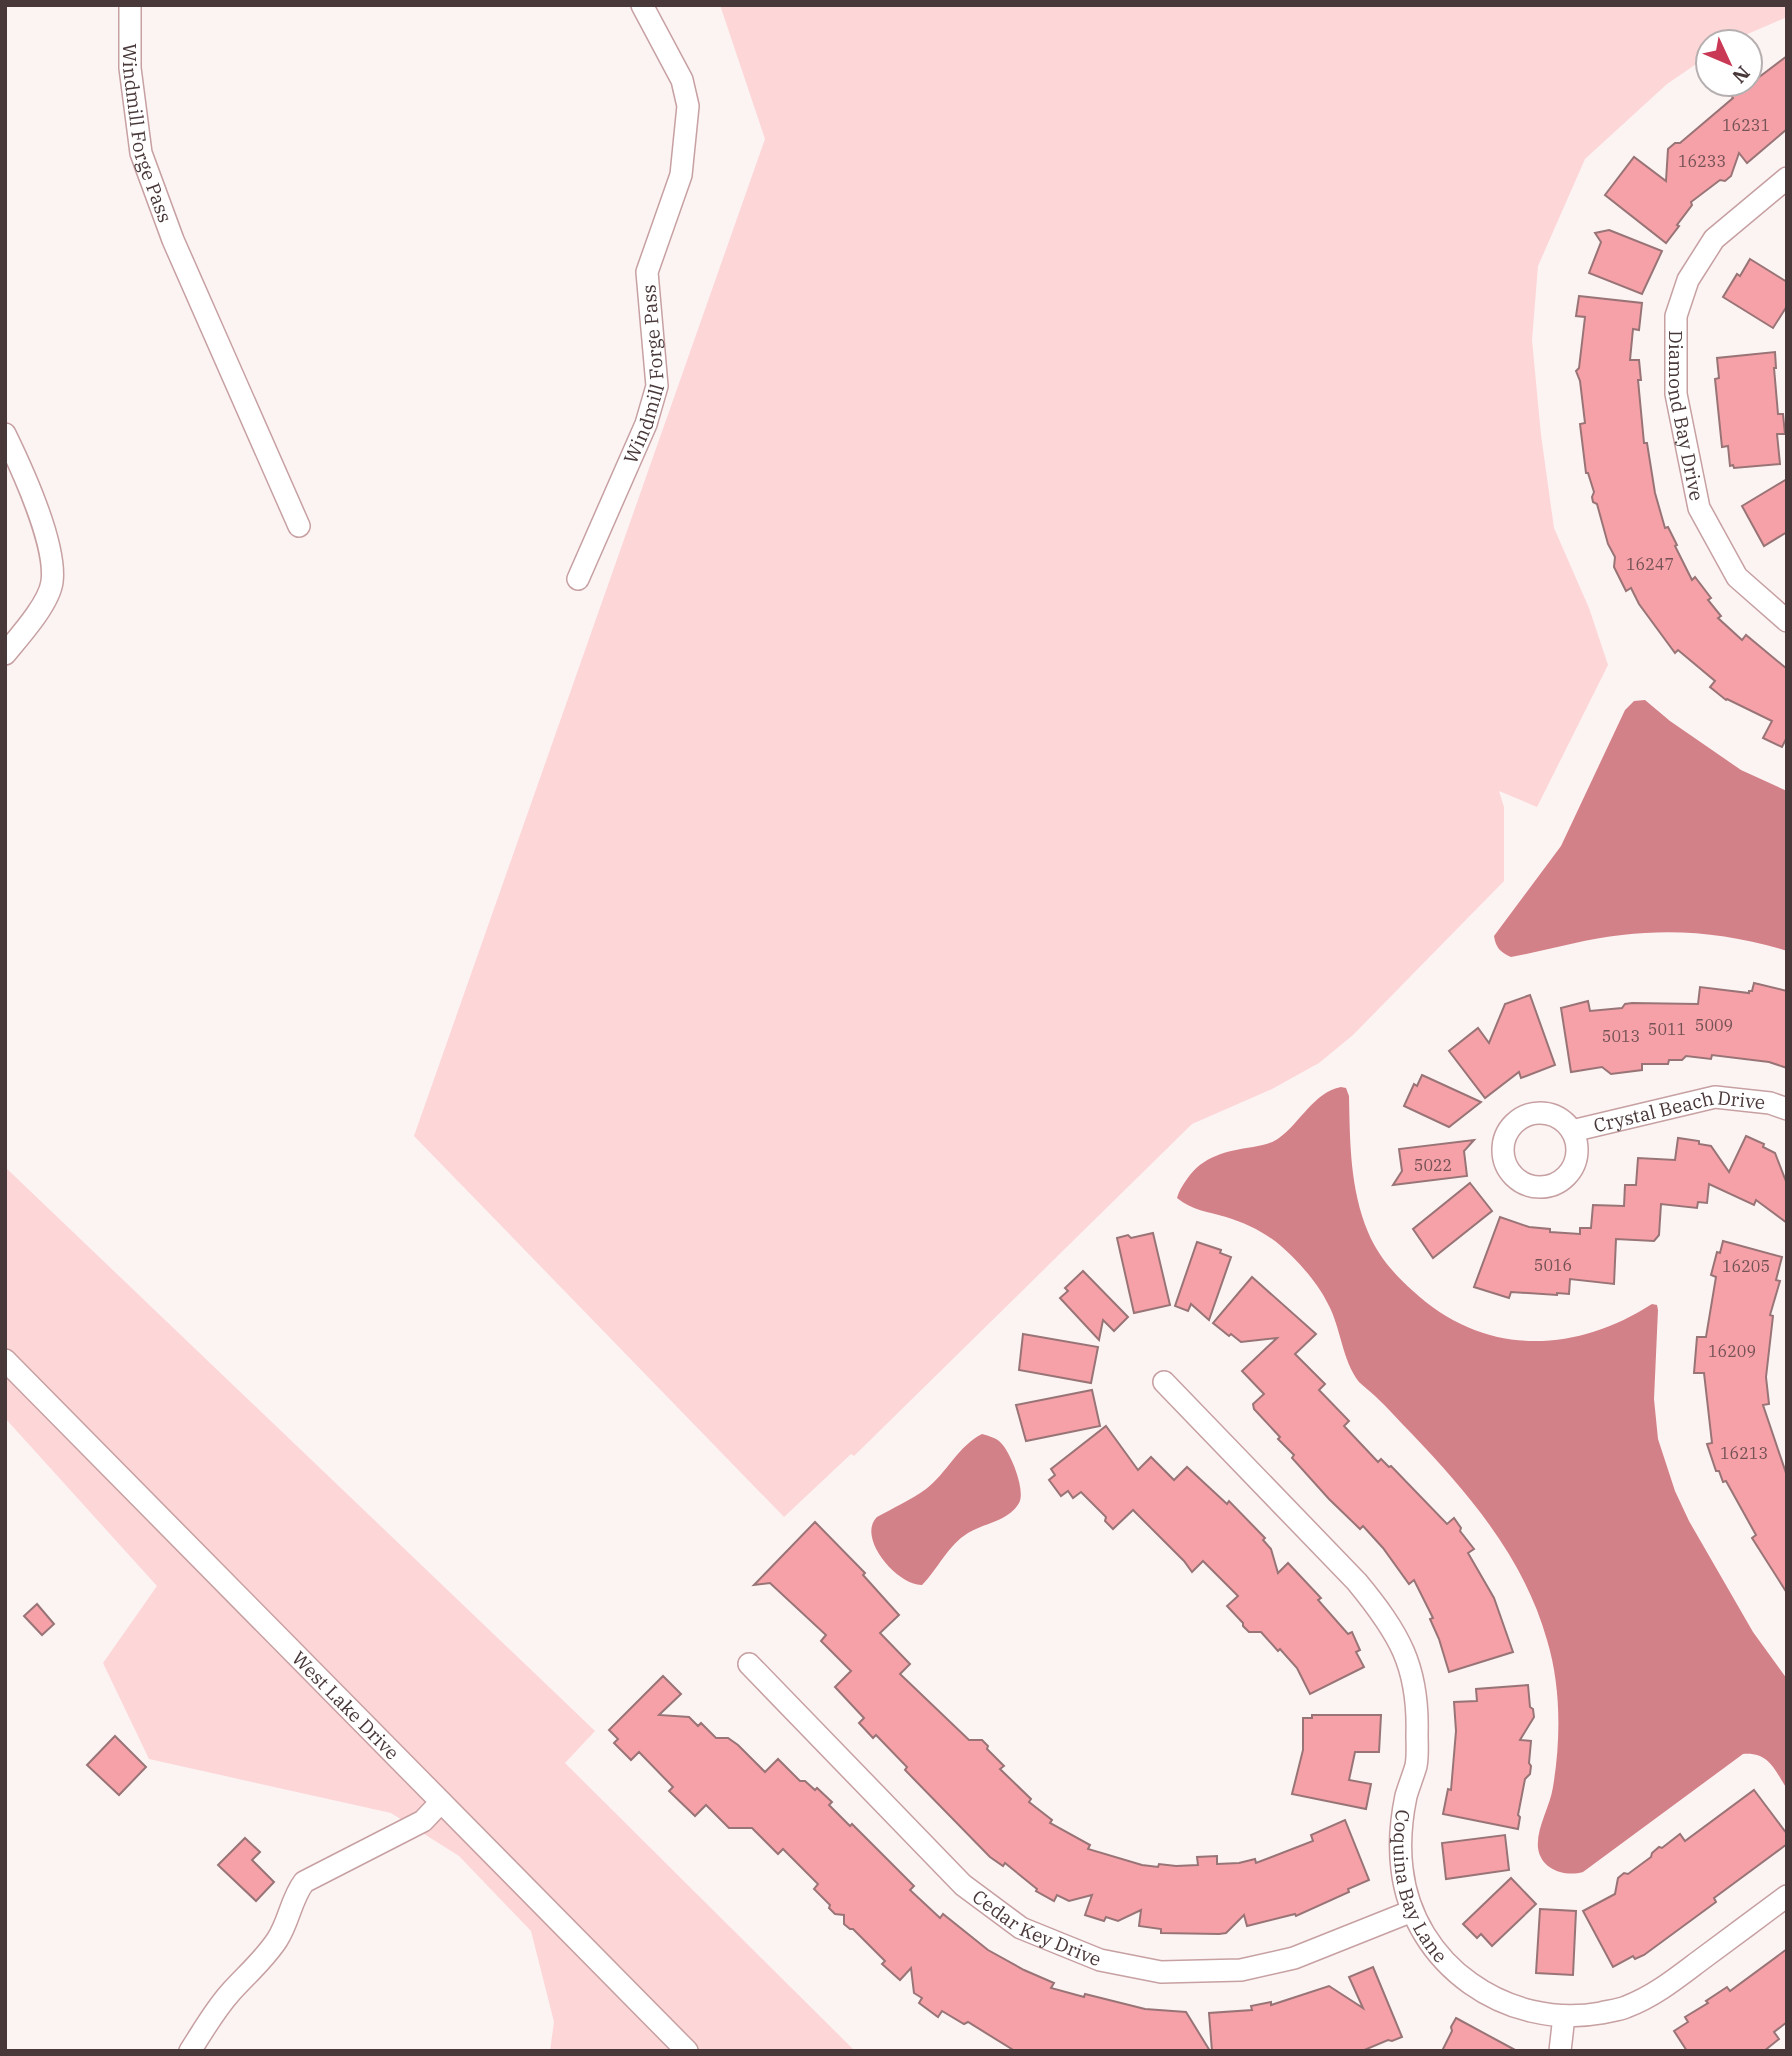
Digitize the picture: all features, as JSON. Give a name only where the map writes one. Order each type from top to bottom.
[{"type":"street","name":"Windmill Forge Pass","points":[[130,5],[130,68],[141,153],[173,240],[299,526]]},
{"type":"street","name":"Windmill Forge Pass","points":[[578,579],[646,424],[657,386],[647,272],[681,175],[688,106],[682,80],[642,5]]},
{"type":"street","name":"Diamond Bay Drive","points":[[1787,178],[1714,239],[1688,281],[1676,316],[1676,394],[1699,508],[1737,577],[1787,621]]},
{"type":"street","points":[[5,435],[29,485],[51,562],[52,584],[41,607],[5,654]]},
{"type":"street","name":"Crystal Beach Drive","points":[[1572,1131],[1715,1097],[1770,1102],[1787,1109]]},
{"type":"street","name":"West Lake Drive","points":[[5,1360],[687,2051]]},
{"type":"street","name":"Coquina Bay Lane","points":[[1164,1382],[1357,1582],[1382,1613],[1407,1654],[1418,1708],[1416,1763],[1401,1828],[1402,1870],[1414,1918],[1436,1952],[1469,1984],[1505,2004],[1547,2015],[1584,2016],[1625,2008],[1661,1990],[1787,1896]]},
{"type":"street","name":"Cedar Key Drive","points":[[750,1664],[962,1885],[1021,1928],[1100,1960],[1161,1972],[1241,1970],[1294,1958],[1412,1911]]},
{"type":"street","points":[[190,2051],[230,1993],[262,1962],[279,1937],[297,1891],[304,1882],[423,1821],[442,1802]]},
{"type":"street","points":[[1560,2051],[1564,2016]]},
{"type":"shaded area","points":[[720,5],[1787,5],[1787,17],[1761,28],[1694,28],[1694,66],[1667,84],[1585,159],[1538,266],[1532,340],[1541,435],[1554,528],[1589,608],[1608,665],[1537,807],[1499,791],[1504,807],[1504,881],[1353,1035],[1319,1063],[1272,1089],[1192,1124],[854,1456],[851,1454],[784,1517],[414,1136],[765,139]]},
{"type":"shaded area","points":[[1645,700],[1670,721],[1741,770],[1787,791],[1787,951],[1746,940],[1664,932],[1608,937],[1511,957],[1507,955],[1497,947],[1494,936],[1561,846],[1625,710],[1634,701]]},
{"type":"shaded area","points":[[1341,1087],[1346,1088],[1349,1096],[1354,1182],[1368,1232],[1393,1271],[1440,1313],[1469,1328],[1499,1337],[1530,1341],[1561,1339],[1592,1332],[1622,1321],[1652,1304],[1657,1305],[1654,1399],[1658,1439],[1675,1491],[1689,1521],[1753,1632],[1787,1679],[1787,1789],[1765,1759],[1743,1754],[1583,1872],[1555,1870],[1540,1856],[1538,1840],[1556,1769],[1557,1694],[1547,1640],[1524,1582],[1474,1504],[1389,1410],[1359,1382],[1349,1364],[1328,1304],[1301,1265],[1275,1241],[1255,1229],[1233,1219],[1194,1208],[1177,1198],[1185,1182],[1200,1165],[1224,1153],[1276,1140],[1287,1132],[1315,1101]]},
{"type":"shaded area","points":[[5,1167],[595,1731],[565,1763],[855,2051],[700,2051],[5,1346]]},
{"type":"shaded area","points":[[5,1373],[674,2051],[550,2051],[554,2022],[531,1931],[459,1856],[391,1813],[149,1759],[103,1663],[157,1586],[5,1418]]},
{"type":"shaded area","points":[[982,1434],[999,1441],[1009,1455],[1021,1490],[1019,1503],[1003,1518],[961,1538],[922,1585],[902,1578],[876,1548],[872,1526],[877,1517],[926,1489],[966,1445]]},
{"type":"building","points":[[1787,56],[1787,129],[1747,163],[1739,153],[1731,176],[1725,181],[1720,180],[1691,202],[1692,205],[1666,243],[1605,195],[1634,157],[1666,181],[1668,149],[1675,143],[1680,143],[1733,98],[1764,98],[1764,73]]},
{"type":"building","points":[[1609,230],[1662,251],[1642,294],[1589,273],[1601,242],[1595,233]]},
{"type":"building","points":[[1750,259],[1787,282],[1787,306],[1773,328],[1723,297]]},
{"type":"building","points":[[1579,296],[1642,303],[1639,330],[1633,329],[1630,360],[1639,360],[1641,380],[1638,380],[1644,443],[1647,443],[1655,493],[1665,528],[1668,527],[1692,580],[1695,577],[1711,598],[1708,600],[1721,616],[1718,618],[1742,640],[1746,635],[1787,669],[1787,737],[1782,747],[1763,738],[1772,721],[1726,700],[1710,687],[1715,681],[1678,650],[1675,653],[1639,604],[1631,588],[1626,591],[1614,567],[1615,557],[1608,544],[1597,504],[1593,502],[1594,492],[1586,473],[1580,424],[1585,423],[1580,381],[1576,371],[1579,368],[1585,317],[1576,316]]},
{"type":"building","points":[[1775,352],[1778,414],[1783,414],[1785,434],[1777,434],[1780,464],[1734,468],[1733,465],[1730,466],[1728,446],[1722,447],[1715,379],[1719,378],[1717,358]]},
{"type":"building","points":[[1787,479],[1787,532],[1764,546],[1742,506]]},
{"type":"building","points":[[1754,983],[1787,991],[1787,1068],[1769,1062],[1712,1055],[1711,1059],[1686,1056],[1682,1060],[1669,1060],[1668,1064],[1642,1064],[1642,1070],[1611,1074],[1602,1067],[1571,1072],[1561,1008],[1588,1001],[1590,1011],[1622,1008],[1625,1004],[1632,1003],[1698,1004],[1700,987],[1749,993]]},
{"type":"building","points":[[1530,995],[1555,1065],[1521,1078],[1519,1072],[1485,1098],[1449,1051],[1478,1028],[1489,1043],[1505,1004]]},
{"type":"building","points":[[1422,1075],[1481,1102],[1449,1127],[1404,1106],[1414,1084],[1417,1086]]},
{"type":"building","points":[[1746,1136],[1764,1144],[1763,1147],[1775,1153],[1787,1184],[1787,1223],[1756,1200],[1754,1205],[1709,1184],[1707,1203],[1698,1202],[1697,1208],[1661,1204],[1659,1235],[1654,1241],[1616,1239],[1614,1284],[1570,1279],[1569,1294],[1511,1292],[1509,1298],[1474,1287],[1500,1217],[1529,1227],[1550,1229],[1550,1232],[1580,1234],[1580,1228],[1591,1228],[1593,1205],[1624,1206],[1625,1185],[1636,1185],[1638,1158],[1675,1160],[1678,1138],[1699,1141],[1699,1144],[1711,1146],[1729,1172]]},
{"type":"building","points":[[1474,1140],[1464,1151],[1467,1176],[1393,1185],[1402,1171],[1399,1149]]},
{"type":"building","points":[[1470,1183],[1492,1211],[1433,1258],[1413,1229]]},
{"type":"building","points":[[1153,1233],[1170,1305],[1134,1313],[1117,1238]]},
{"type":"building","points":[[1723,1241],[1782,1257],[1776,1280],[1780,1281],[1770,1315],[1773,1316],[1766,1377],[1769,1404],[1763,1405],[1787,1476],[1787,1593],[1752,1538],[1756,1535],[1726,1481],[1723,1482],[1719,1471],[1716,1471],[1707,1444],[1712,1443],[1704,1373],[1694,1373],[1697,1337],[1706,1337],[1716,1277],[1711,1275]]},
{"type":"building","points":[[1197,1242],[1221,1250],[1220,1253],[1231,1257],[1209,1320],[1191,1304],[1188,1311],[1175,1306]]},
{"type":"building","points":[[1083,1271],[1128,1317],[1114,1331],[1103,1320],[1099,1340],[1060,1298],[1068,1291],[1065,1288]]},
{"type":"building","points":[[1252,1277],[1316,1334],[1295,1354],[1325,1384],[1319,1390],[1349,1421],[1344,1426],[1378,1462],[1381,1459],[1391,1466],[1447,1524],[1454,1518],[1461,1528],[1460,1531],[1474,1549],[1468,1553],[1494,1598],[1513,1652],[1449,1672],[1430,1619],[1433,1618],[1414,1580],[1409,1584],[1363,1526],[1360,1529],[1329,1499],[1292,1458],[1294,1455],[1254,1409],[1253,1404],[1264,1394],[1242,1371],[1277,1338],[1241,1342],[1213,1323]]},
{"type":"building","points":[[1023,1334],[1098,1347],[1091,1383],[1019,1370]]},
{"type":"building","points":[[1092,1390],[1100,1426],[1026,1441],[1016,1405]]},
{"type":"building","points":[[1106,1426],[1138,1470],[1151,1457],[1174,1480],[1187,1467],[1227,1504],[1229,1501],[1265,1538],[1263,1540],[1271,1549],[1278,1573],[1288,1563],[1321,1598],[1318,1600],[1348,1634],[1352,1632],[1360,1650],[1356,1652],[1364,1667],[1310,1694],[1297,1668],[1280,1649],[1278,1651],[1261,1632],[1249,1632],[1243,1626],[1227,1606],[1238,1596],[1203,1561],[1192,1572],[1133,1510],[1113,1529],[1105,1521],[1106,1517],[1081,1492],[1073,1498],[1068,1491],[1061,1496],[1049,1480],[1055,1475],[1051,1469]]},
{"type":"building","points":[[815,1522],[865,1573],[863,1575],[899,1615],[880,1633],[910,1664],[900,1674],[969,1740],[982,1740],[1004,1766],[1000,1769],[1031,1799],[1029,1802],[1052,1820],[1050,1823],[1090,1845],[1088,1849],[1158,1867],[1159,1864],[1198,1865],[1197,1857],[1217,1856],[1217,1864],[1255,1859],[1256,1863],[1313,1841],[1311,1835],[1345,1820],[1369,1880],[1296,1916],[1295,1914],[1247,1926],[1244,1915],[1226,1933],[1219,1934],[1161,1933],[1161,1929],[1139,1926],[1141,1910],[1118,1921],[1106,1917],[1104,1921],[1085,1915],[1092,1895],[1069,1901],[1057,1895],[1054,1901],[1036,1891],[1037,1889],[1005,1863],[1003,1866],[990,1857],[905,1770],[907,1767],[876,1735],[873,1738],[859,1723],[864,1718],[835,1687],[851,1671],[821,1641],[826,1635],[770,1583],[754,1585]]},
{"type":"building","points":[[37,1604],[54,1624],[42,1635],[24,1616]]},
{"type":"building","points":[[663,1676],[681,1694],[659,1715],[689,1717],[698,1726],[701,1723],[716,1738],[728,1738],[738,1745],[765,1772],[778,1759],[800,1781],[805,1781],[815,1790],[817,1788],[832,1802],[829,1805],[850,1826],[852,1824],[914,1886],[910,1890],[940,1918],[943,1914],[988,1950],[1054,1983],[1051,1988],[1145,2009],[1186,2012],[1210,2051],[1015,2051],[968,2022],[964,2024],[942,2011],[938,2017],[919,2003],[922,1998],[914,1993],[911,1968],[900,1980],[882,1964],[885,1961],[853,1929],[844,1924],[844,1915],[835,1914],[829,1908],[830,1905],[814,1889],[818,1884],[783,1849],[778,1854],[752,1828],[729,1828],[706,1805],[695,1816],[669,1791],[673,1787],[639,1752],[631,1760],[614,1743],[618,1739],[609,1730]]},
{"type":"building","points":[[1528,1685],[1534,1717],[1520,1740],[1531,1741],[1531,1766],[1530,1774],[1525,1779],[1518,1829],[1443,1814],[1448,1789],[1451,1790],[1456,1731],[1454,1702],[1477,1701],[1476,1689]]},
{"type":"building","points":[[1312,1715],[1381,1715],[1379,1752],[1355,1752],[1349,1780],[1371,1784],[1366,1809],[1292,1794],[1303,1750],[1303,1718],[1312,1718]]},
{"type":"building","points":[[115,1736],[146,1767],[119,1795],[87,1765]]},
{"type":"building","points":[[1754,1790],[1787,1834],[1787,1844],[1714,1898],[1716,1902],[1644,1955],[1635,1959],[1633,1956],[1613,1967],[1583,1911],[1615,1894],[1618,1878],[1651,1857],[1659,1847],[1662,1848],[1680,1834],[1685,1841]]},
{"type":"building","points":[[1505,1835],[1509,1870],[1446,1879],[1442,1843]]},
{"type":"building","points":[[245,1838],[260,1852],[252,1860],[274,1882],[256,1901],[218,1865]]},
{"type":"building","points":[[1511,1878],[1536,1904],[1492,1946],[1481,1934],[1477,1938],[1463,1924]]},
{"type":"building","points":[[1540,1909],[1576,1911],[1573,1975],[1536,1973]]},
{"type":"building","points":[[1787,1949],[1787,2022],[1774,2032],[1779,2039],[1764,2051],[1687,2051],[1674,2031],[1688,2022],[1685,2017],[1727,1987],[1730,1991]]},
{"type":"building","points":[[1373,1967],[1402,2037],[1362,2051],[1212,2051],[1209,2013],[1252,2010],[1251,2006],[1271,2002],[1271,2005],[1329,1986],[1363,2008],[1349,1977]]},
{"type":"building","points":[[1456,2018],[1517,2051],[1442,2051]]}]
